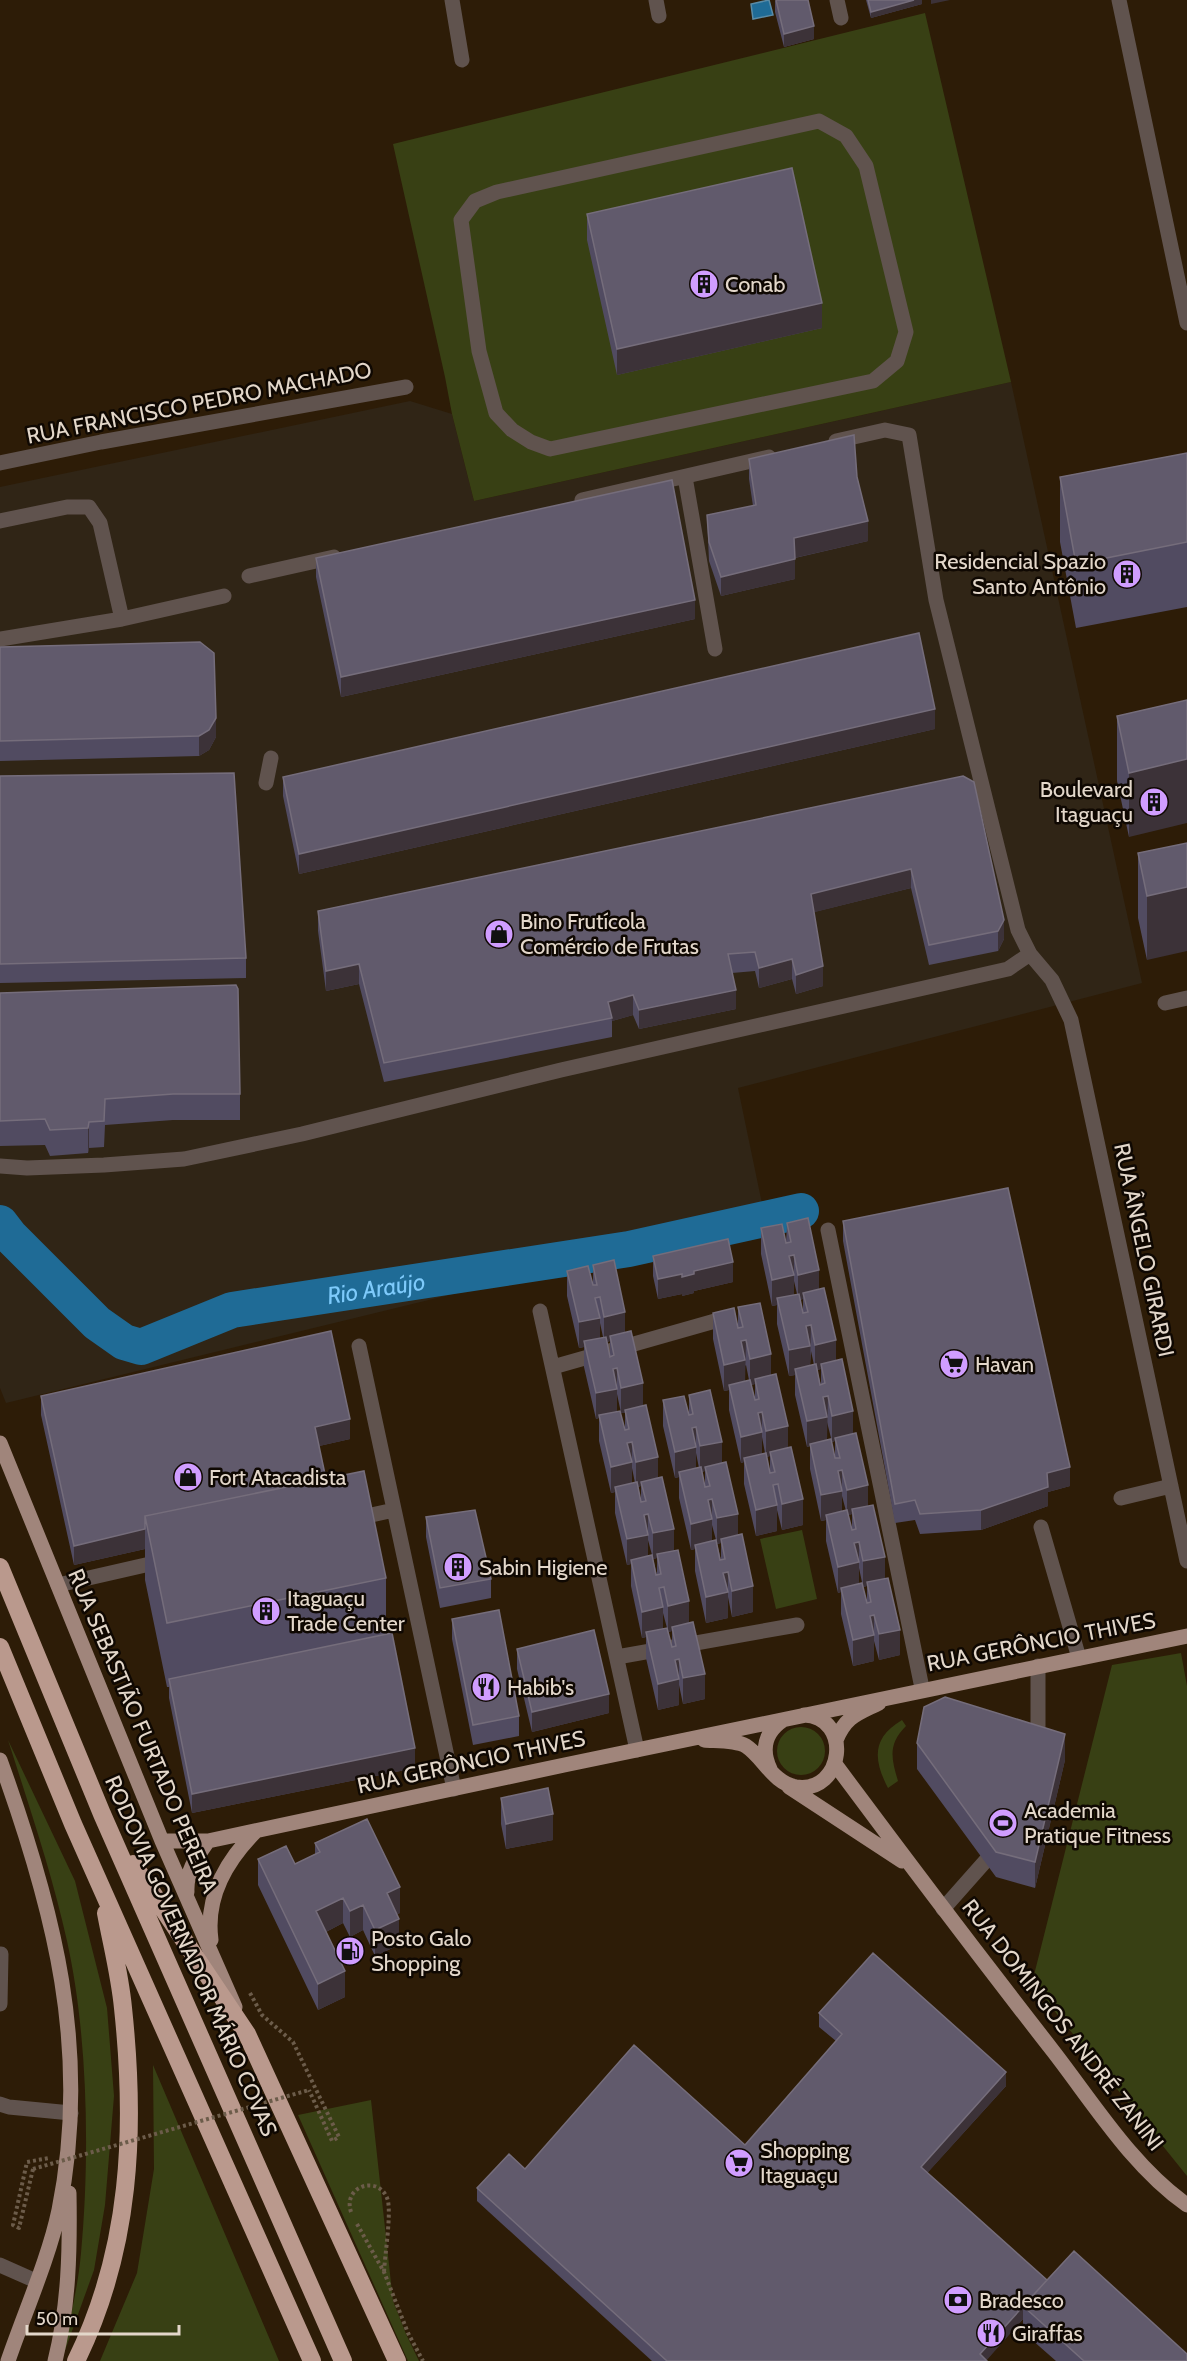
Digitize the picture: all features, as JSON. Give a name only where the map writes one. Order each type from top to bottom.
[{"type":"highway","name":"RODOVIA GOVERNADOR MÁRIO COVAS","points":[[0,1567],[102,1814],[343,2361]]},
{"type":"highway","points":[[0,1647],[100,1882],[312,2361]]},
{"type":"highway","points":[[102,1814],[248,2034],[397,2361]]},
{"type":"highway","points":[[76,2361],[90,2332],[113,2266],[129,2163],[130,2096],[123,2006],[100,1882]]},
{"type":"highway","points":[[382,2331],[391,2361]]},
{"type":"main road","name":"RUA SEBASTIÃO FURTADO PEREIRA","points":[[0,1443],[162,1841],[248,2034]]},
{"type":"main road","name":"RUA GERÔNCIO THIVES","points":[[162,1841],[208,1841],[922,1688],[1187,1636]]},
{"type":"main road","points":[[836,1740],[843,1724],[858,1713],[903,1692]]},
{"type":"main road","points":[[770,1769],[766,1760],[766,1741],[775,1725],[791,1716],[810,1715],[821,1720],[830,1728],[836,1740],[838,1752],[829,1775],[820,1782],[807,1787],[785,1784]]},
{"type":"main road","points":[[696,1738],[745,1745],[785,1784],[910,1865]]},
{"type":"main road","points":[[0,1760],[24,1826],[48,1909],[69,2026],[72,2083],[69,2154],[69,2283],[62,2335],[55,2361]]},
{"type":"main road","name":"RUA DOMINGOS ANDRÉ ZANINI","points":[[835,1764],[943,1909],[1123,2141],[1160,2182],[1187,2205]]},
{"type":"main road","points":[[213,1954],[209,1923],[216,1889],[226,1867],[256,1831]]},
{"type":"main road","points":[[188,1899],[187,1881],[190,1868],[208,1841]]},
{"type":"main road","points":[[8,2361],[59,2212],[69,2154]]},
{"type":"street","points":[[452,0],[462,60]]},
{"type":"street","points":[[656,0],[660,16]]},
{"type":"street","points":[[837,0],[841,18]]},
{"type":"street","points":[[1119,0],[1187,323]]},
{"type":"street","points":[[819,121],[846,136],[866,166],[906,332],[897,361],[873,381],[550,449],[531,442],[512,430],[496,413],[479,351],[460,220],[475,201],[497,192],[819,121]]},
{"type":"street","name":"RUA FRANCISCO PEDRO MACHADO","points":[[0,463],[101,442],[406,387]]},
{"type":"street","name":"RUA ÂNGELO GIRARDI","points":[[818,445],[885,430],[909,435],[942,623],[1018,930],[1030,954],[1052,980],[1071,1020],[1187,1561]]},
{"type":"street","points":[[570,503],[785,453]]},
{"type":"street","points":[[685,477],[715,649]]},
{"type":"street","points":[[0,521],[67,507],[88,507],[100,522],[122,619]]},
{"type":"street","points":[[249,576],[352,552]]},
{"type":"street","points":[[0,639],[122,619],[224,596]]},
{"type":"street","points":[[266,783],[271,758]]},
{"type":"street","points":[[0,1166],[27,1168],[184,1159],[302,1134],[561,1070],[1008,969],[1030,954]]},
{"type":"street","points":[[1165,1003],[1187,998]]},
{"type":"street","points":[[828,1230],[922,1688]]},
{"type":"street","points":[[540,1311],[637,1750]]},
{"type":"street","points":[[553,1367],[722,1319]]},
{"type":"street","points":[[359,1346],[454,1789]]},
{"type":"street","points":[[1121,1498],[1171,1486]]},
{"type":"street","points":[[336,1523],[394,1510]]},
{"type":"street","points":[[1041,1527],[1079,1658]]},
{"type":"street","points":[[58,1584],[174,1559]]},
{"type":"street","points":[[617,1657],[797,1625]]},
{"type":"street","points":[[1032,1756],[1038,1726],[1038,1666]]},
{"type":"street","points":[[943,1909],[1002,1842],[1006,1831]]},
{"type":"street","points":[[0,2004],[1,1954]]},
{"type":"street","points":[[0,2104],[9,2107],[71,2113]]},
{"type":"street","points":[[0,2265],[36,2281]]},
{"type":"path","points":[[69,2154],[27,2162],[13,2226],[19,2228],[33,2169],[309,2090],[332,2141],[339,2137],[293,2042],[261,2016],[247,1987]]},
{"type":"path","points":[[384,2272],[388,2204],[384,2192],[374,2185],[362,2185],[352,2193],[349,2204],[353,2216],[384,2272],[408,2333],[423,2361]]},
{"type":"shaded area","points":[[1011,382],[1142,983],[738,1088],[765,1218],[6,1403],[0,1388],[0,487],[410,401],[452,414],[474,501]]},
{"type":"green space","points":[[925,13],[1011,382],[474,501],[452,414],[393,144]]},
{"type":"green space","points":[[802,1530],[817,1599],[776,1609],[760,1539]]},
{"type":"green space","points":[[1181,1653],[1187,1686],[1187,2176],[1032,1983],[1112,1665]]},
{"type":"green space","points":[[902,1720],[906,1726],[896,1739],[893,1752],[898,1781],[888,1788],[880,1768],[878,1750],[885,1734]]},
{"type":"green space","points":[[801,1727],[818,1734],[825,1751],[818,1768],[801,1775],[784,1768],[777,1751],[784,1734]]},
{"type":"green space","points":[[8,1740],[75,1881],[107,2008],[114,2096],[105,2205],[94,2270],[63,2356],[78,2279],[84,2216],[86,2137],[83,2056],[74,1977],[67,1941],[40,1840]]},
{"type":"green space","points":[[153,2065],[279,2361],[100,2361],[137,2273],[154,2169]]},
{"type":"green space","points":[[371,2100],[393,2301],[419,2361],[408,2361],[298,2115]]},
{"type":"water","points":[[769,0],[773,15],[753,19],[751,4]]},
{"type":"building","points":[[776,0],[808,0],[814,26],[784,34]]},
{"type":"building","points":[[868,0],[914,0],[871,12]]},
{"type":"building","name":"Conab","points":[[792,168],[822,303],[617,349],[587,214]]},
{"type":"building","points":[[854,435],[857,477],[868,521],[794,538],[795,559],[721,577],[709,542],[707,515],[756,505],[749,459]]},
{"type":"building","points":[[1187,453],[1187,542],[1076,564],[1060,477]]},
{"type":"building","points":[[672,480],[695,600],[341,677],[316,558]]},
{"type":"building","points":[[919,633],[935,709],[299,854],[283,777]]},
{"type":"building","points":[[200,642],[214,653],[216,718],[209,730],[199,736],[0,741],[0,647]]},
{"type":"building","points":[[1187,700],[1187,759],[1129,773],[1117,716]]},
{"type":"building","points":[[234,773],[246,958],[0,964],[0,776]]},
{"type":"building","points":[[963,776],[974,782],[1004,920],[998,931],[929,945],[911,869],[811,894],[823,966],[796,975],[792,959],[759,968],[755,952],[728,954],[736,990],[639,1010],[633,995],[608,1002],[612,1018],[384,1063],[359,964],[326,971],[318,911]]},
{"type":"building","points":[[1187,843],[1187,887],[1147,896],[1138,853]]},
{"type":"building","points":[[236,985],[238,989],[240,1094],[173,1094],[105,1099],[104,1121],[89,1122],[88,1128],[50,1130],[45,1119],[0,1121],[0,993]]},
{"type":"building","name":"Havan","points":[[1008,1188],[1070,1467],[1047,1473],[1048,1487],[981,1510],[920,1514],[915,1500],[895,1504],[843,1221]]},
{"type":"building","points":[[808,1218],[819,1270],[798,1275],[794,1255],[789,1256],[794,1275],[772,1280],[761,1228],[782,1224],[786,1243],[791,1242],[787,1223]]},
{"type":"building","points":[[728,1239],[733,1262],[694,1271],[694,1274],[682,1277],[682,1274],[658,1279],[653,1256]]},
{"type":"building","points":[[614,1260],[625,1312],[604,1317],[600,1297],[595,1298],[600,1318],[579,1322],[567,1271],[588,1266],[593,1285],[597,1285],[593,1265]]},
{"type":"building","points":[[824,1288],[836,1340],[815,1345],[811,1325],[806,1326],[810,1346],[789,1350],[777,1298],[799,1294],[803,1313],[808,1312],[803,1293]]},
{"type":"building","points":[[760,1303],[771,1354],[750,1359],[746,1340],[741,1341],[745,1360],[724,1365],[713,1313],[734,1308],[738,1328],[743,1327],[738,1307]]},
{"type":"building","name":"Fort Atacadista","points":[[331,1331],[350,1419],[315,1427],[326,1479],[145,1516],[145,1529],[74,1546],[41,1396]]},
{"type":"building","points":[[631,1331],[643,1383],[621,1388],[617,1368],[613,1369],[617,1389],[596,1393],[584,1341],[606,1337],[610,1357],[614,1355],[610,1336]]},
{"type":"building","points":[[842,1359],[853,1411],[832,1416],[828,1396],[823,1397],[827,1417],[807,1421],[795,1369],[816,1364],[820,1385],[825,1383],[821,1364]]},
{"type":"building","points":[[776,1374],[788,1426],[766,1431],[762,1412],[758,1413],[762,1432],[741,1437],[729,1385],[750,1380],[755,1400],[759,1399],[755,1379]]},
{"type":"building","points":[[710,1390],[722,1442],[700,1446],[696,1427],[692,1428],[696,1447],[675,1452],[663,1400],[684,1396],[689,1415],[693,1414],[689,1395]]},
{"type":"building","points":[[646,1405],[658,1457],[636,1462],[632,1442],[627,1443],[632,1462],[611,1467],[599,1415],[620,1411],[625,1430],[629,1429],[625,1410]]},
{"type":"building","points":[[856,1433],[868,1485],[847,1490],[842,1470],[838,1471],[842,1491],[821,1495],[810,1444],[831,1439],[835,1458],[840,1458],[835,1438]]},
{"type":"building","points":[[791,1447],[803,1499],[782,1504],[778,1484],[773,1485],[777,1505],[756,1510],[744,1458],[766,1453],[770,1473],[775,1472],[770,1452]]},
{"type":"building","points":[[726,1462],[738,1514],[717,1518],[712,1499],[708,1500],[712,1519],[691,1524],[679,1472],[701,1467],[705,1487],[710,1486],[705,1467]]},
{"type":"building","points":[[364,1471],[386,1578],[167,1623],[145,1516]]},
{"type":"building","points":[[662,1477],[674,1529],[653,1533],[648,1514],[644,1515],[648,1535],[627,1539],[615,1487],[637,1482],[641,1502],[646,1501],[641,1482]]},
{"type":"building","points":[[873,1505],[885,1557],[863,1561],[859,1542],[854,1543],[859,1562],[838,1567],[826,1515],[847,1510],[852,1530],[856,1529],[852,1509]]},
{"type":"building","name":"Sabin Higiene","points":[[475,1510],[491,1579],[440,1588],[426,1517]]},
{"type":"building","points":[[742,1534],[753,1586],[732,1591],[728,1572],[723,1573],[728,1592],[706,1597],[695,1545],[716,1540],[720,1560],[725,1559],[721,1539]]},
{"type":"building","points":[[678,1550],[689,1601],[668,1606],[664,1587],[659,1588],[663,1607],[642,1612],[631,1560],[652,1555],[656,1575],[661,1574],[657,1554]]},
{"type":"building","points":[[888,1578],[900,1630],[879,1634],[874,1615],[870,1616],[874,1635],[853,1640],[841,1588],[862,1583],[867,1603],[871,1602],[867,1582]]},
{"type":"building","name":"Habib's","points":[[499,1610],[519,1716],[473,1725],[452,1619]]},
{"type":"building","points":[[693,1622],[705,1674],[683,1678],[679,1659],[675,1660],[679,1679],[658,1684],[646,1632],[667,1628],[672,1647],[676,1646],[672,1627]]},
{"type":"building","points":[[594,1630],[609,1694],[532,1712],[517,1649]]},
{"type":"building","points":[[392,1633],[415,1748],[192,1794],[169,1679]]},
{"type":"building","name":"Academia Pratique Fitness","points":[[945,1697],[1065,1734],[1035,1862],[996,1852],[917,1743],[924,1707]]},
{"type":"building","points":[[548,1788],[553,1814],[506,1824],[501,1798]]},
{"type":"building","points":[[367,1819],[400,1887],[387,1893],[399,1919],[375,1930],[363,1905],[350,1911],[343,1898],[316,1911],[345,1971],[318,1984],[258,1859],[286,1846],[295,1864],[320,1852],[315,1843]]},
{"type":"building","name":"Shopping Itaguaçu","points":[[873,1953],[1006,2072],[921,2167],[1047,2280],[980,2354],[987,2361],[667,2361],[477,2188],[509,2154],[525,2169],[634,2045],[745,2145],[842,2034],[819,2013]]},
{"type":"building","points":[[1074,2251],[1187,2354],[1187,2361],[1084,2361],[1023,2306]]},
{"type":"waterway","name":"Rio Araújo","points":[[0,1223],[10,1236],[97,1323],[124,1342],[141,1347],[232,1310],[629,1249],[801,1211]]},
{"type":"place","name":"Conab","points":[[704,284]]},
{"type":"place","name":"Residencial Spazio Santo Antônio","points":[[1127,574]]},
{"type":"place","name":"Boulevard Itaguaçu","points":[[1154,802]]},
{"type":"place","name":"Bino Frutícola Comércio de Frutas","points":[[499,934]]},
{"type":"place","name":"Havan","points":[[954,1364]]},
{"type":"place","name":"Fort Atacadista","points":[[188,1477]]},
{"type":"place","name":"Sabin Higiene","points":[[458,1567]]},
{"type":"place","name":"Itaguaçu Trade Center","points":[[266,1611]]},
{"type":"place","name":"Habib's","points":[[486,1687]]},
{"type":"place","name":"Academia Pratique Fitness","points":[[1003,1823]]},
{"type":"place","name":"Posto Galo Shopping","points":[[350,1951]]},
{"type":"place","name":"Shopping Itaguaçu","points":[[739,2163]]},
{"type":"place","name":"Bradesco","points":[[958,2300]]},
{"type":"place","name":"Giraffas","points":[[991,2333]]}]
